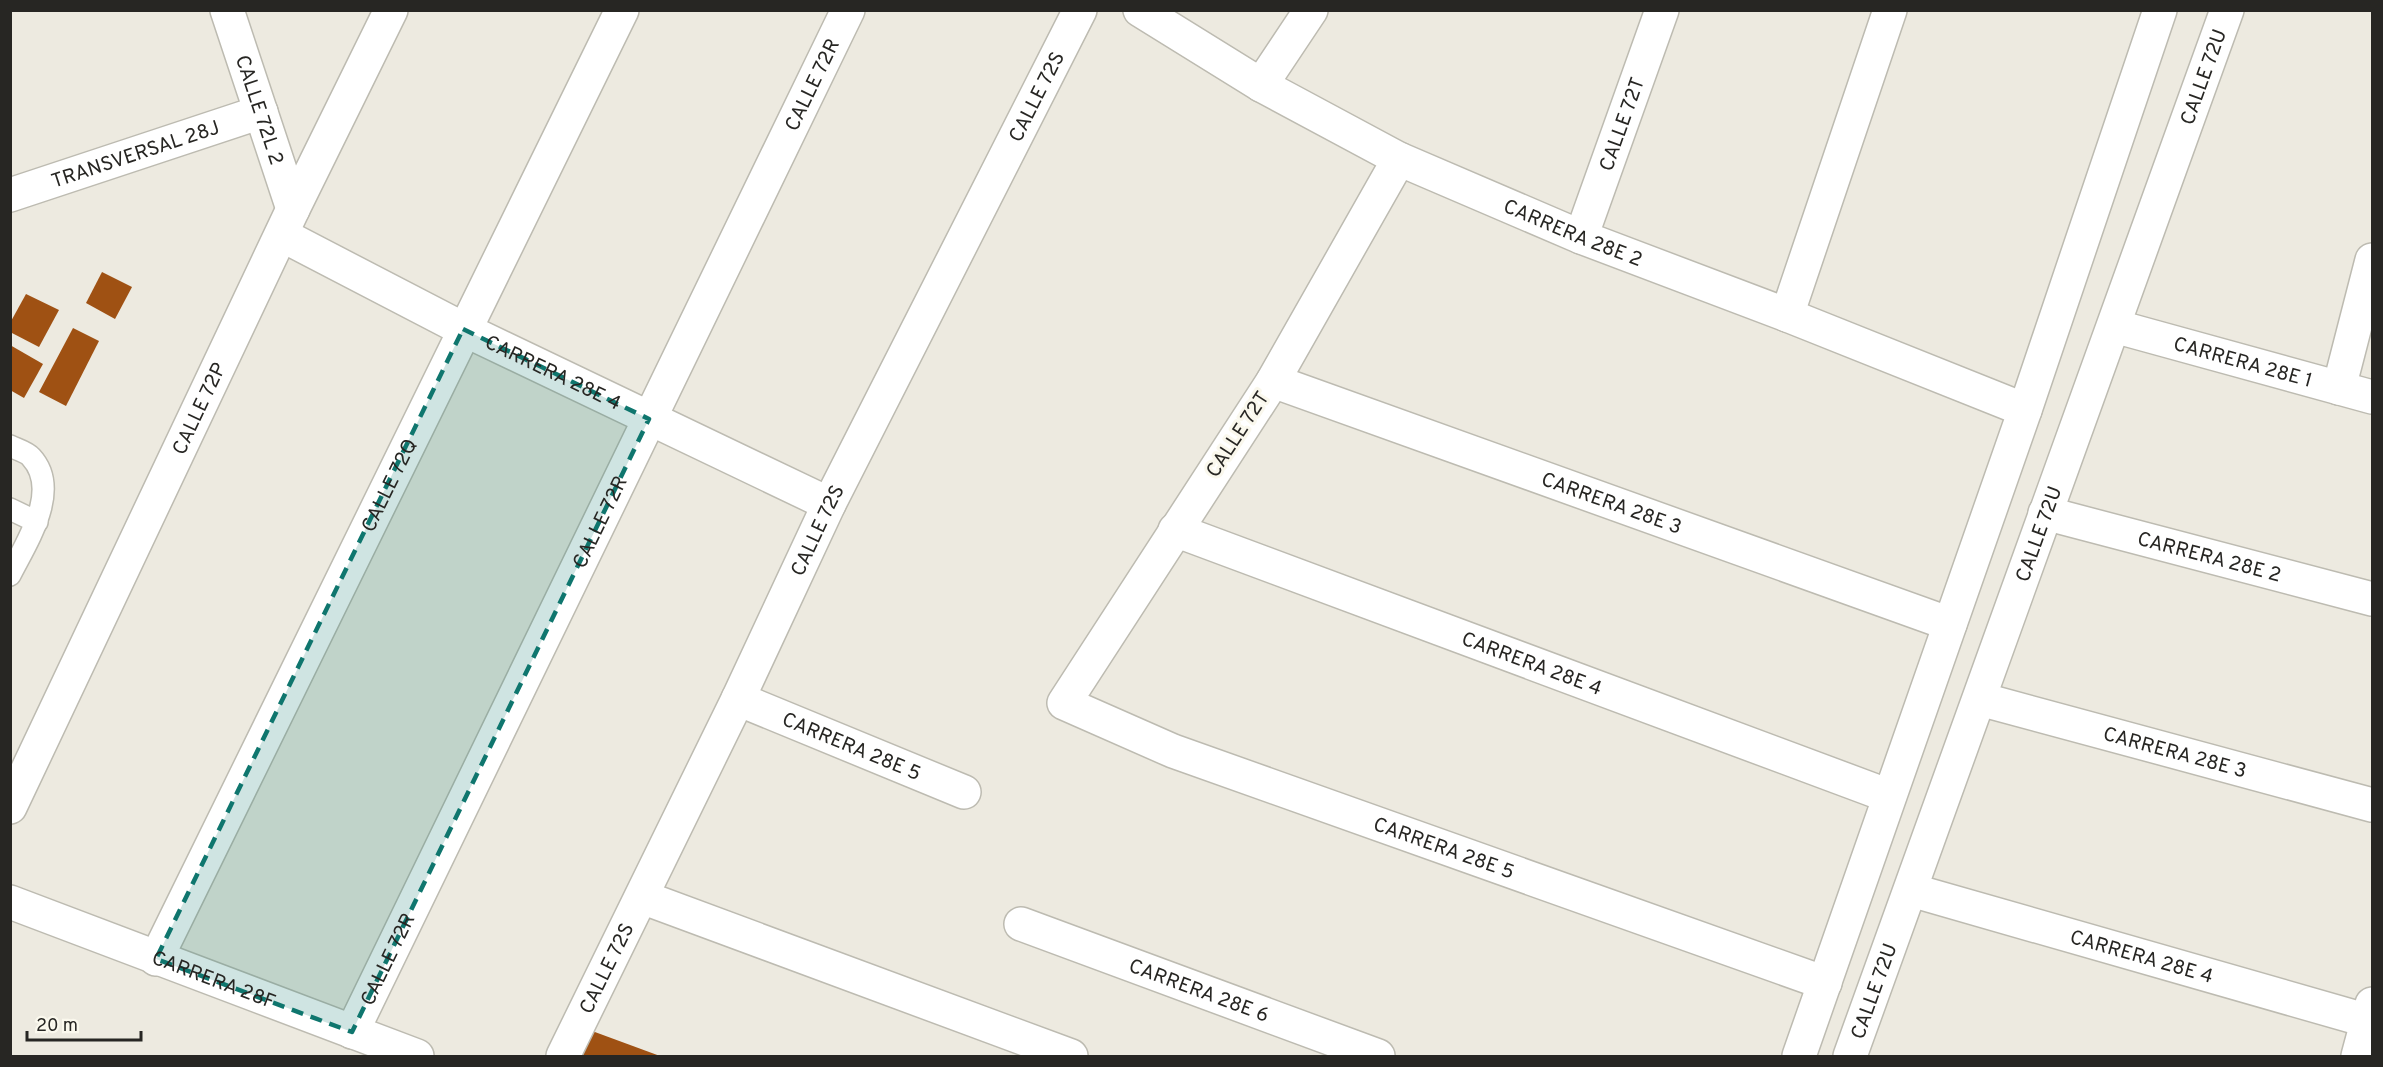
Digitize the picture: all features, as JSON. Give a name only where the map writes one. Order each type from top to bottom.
[{"type":"street","name":"CALLE 72L 2","points":[[227,10],[261,112],[288,222]]},
{"type":"street","name":"CALLE 72P","points":[[10,807],[391,10]]},
{"type":"street","name":"CALLE 72Q","points":[[156,959],[621,10]]},
{"type":"street","name":"CALLE 72R","points":[[352,1032],[848,10]]},
{"type":"street","name":"CALLE 72S","points":[[564,1056],[738,699],[829,504],[1080,10]]},
{"type":"street","name":"CARRERA 28E 2","points":[[1140,10],[1261,85],[1398,159],[1581,237],[1787,315],[2025,410]]},
{"type":"street","points":[[1261,85],[1311,10]]},
{"type":"street","name":"CALLE 72T","points":[[1581,237],[1662,10]]},
{"type":"street","points":[[1787,315],[1890,10]]},
{"type":"street","points":[[1799,1056],[2025,410],[2160,10]]},
{"type":"street","name":"CALLE 72U","points":[[1850,1056],[2227,10]]},
{"type":"street","name":"TRANSVERSAL 28J","points":[[10,195],[261,112]]},
{"type":"street","name":"CALLE 72T","points":[[1064,703],[1272,381],[1398,159]]},
{"type":"street","name":"CARRERA 28E 4","points":[[288,222],[463,329],[829,504]]},
{"type":"street","points":[[2339,388],[2373,260]]},
{"type":"street","name":"CARRERA 28E 1","points":[[2114,326],[2373,397]]},
{"type":"street","name":"CARRERA 28E 3","points":[[1272,381],[1950,624]]},
{"type":"street","name":"CARRERA 28E 2","points":[[2045,513],[2373,599]]},
{"type":"street","name":"CARRERA 28E 4","points":[[1175,530],[1889,796]]},
{"type":"street","name":"CARRERA 28E 5","points":[[738,699],[964,792]]},
{"type":"street","name":"CARRERA 28E 3","points":[[1980,699],[2373,805]]},
{"type":"street","name":"CARRERA 28E 5","points":[[1064,703],[1173,751],[1825,982]]},
{"type":"street","name":"CARRERA 28E 4","points":[[1911,890],[2371,1016]]},
{"type":"street","points":[[642,897],[1071,1056]]},
{"type":"street","name":"CARRERA 28F","points":[[11,906],[417,1056]]},
{"type":"street","name":"CARRERA 28E 6","points":[[1021,924],[1378,1056]]},
{"type":"street","points":[[2358,1056],[2371,1016]]},
{"type":"lane","points":[[10,446],[31,457],[45,484],[37,522],[10,575]]},
{"type":"lane","points":[[10,509],[37,522]]},
{"type":"highlighted area","points":[[463,329],[649,419],[352,1032],[156,959]]},
{"type":"building","points":[[102,272],[132,287],[115,319],[86,303]]},
{"type":"building","points":[[26,294],[59,310],[39,347],[10,332],[10,323]]},
{"type":"building","points":[[73,328],[99,341],[66,406],[39,392]]},
{"type":"building","points":[[10,345],[43,364],[24,398],[10,390]]},
{"type":"building","points":[[584,1028],[660,1056],[571,1056]]}]
